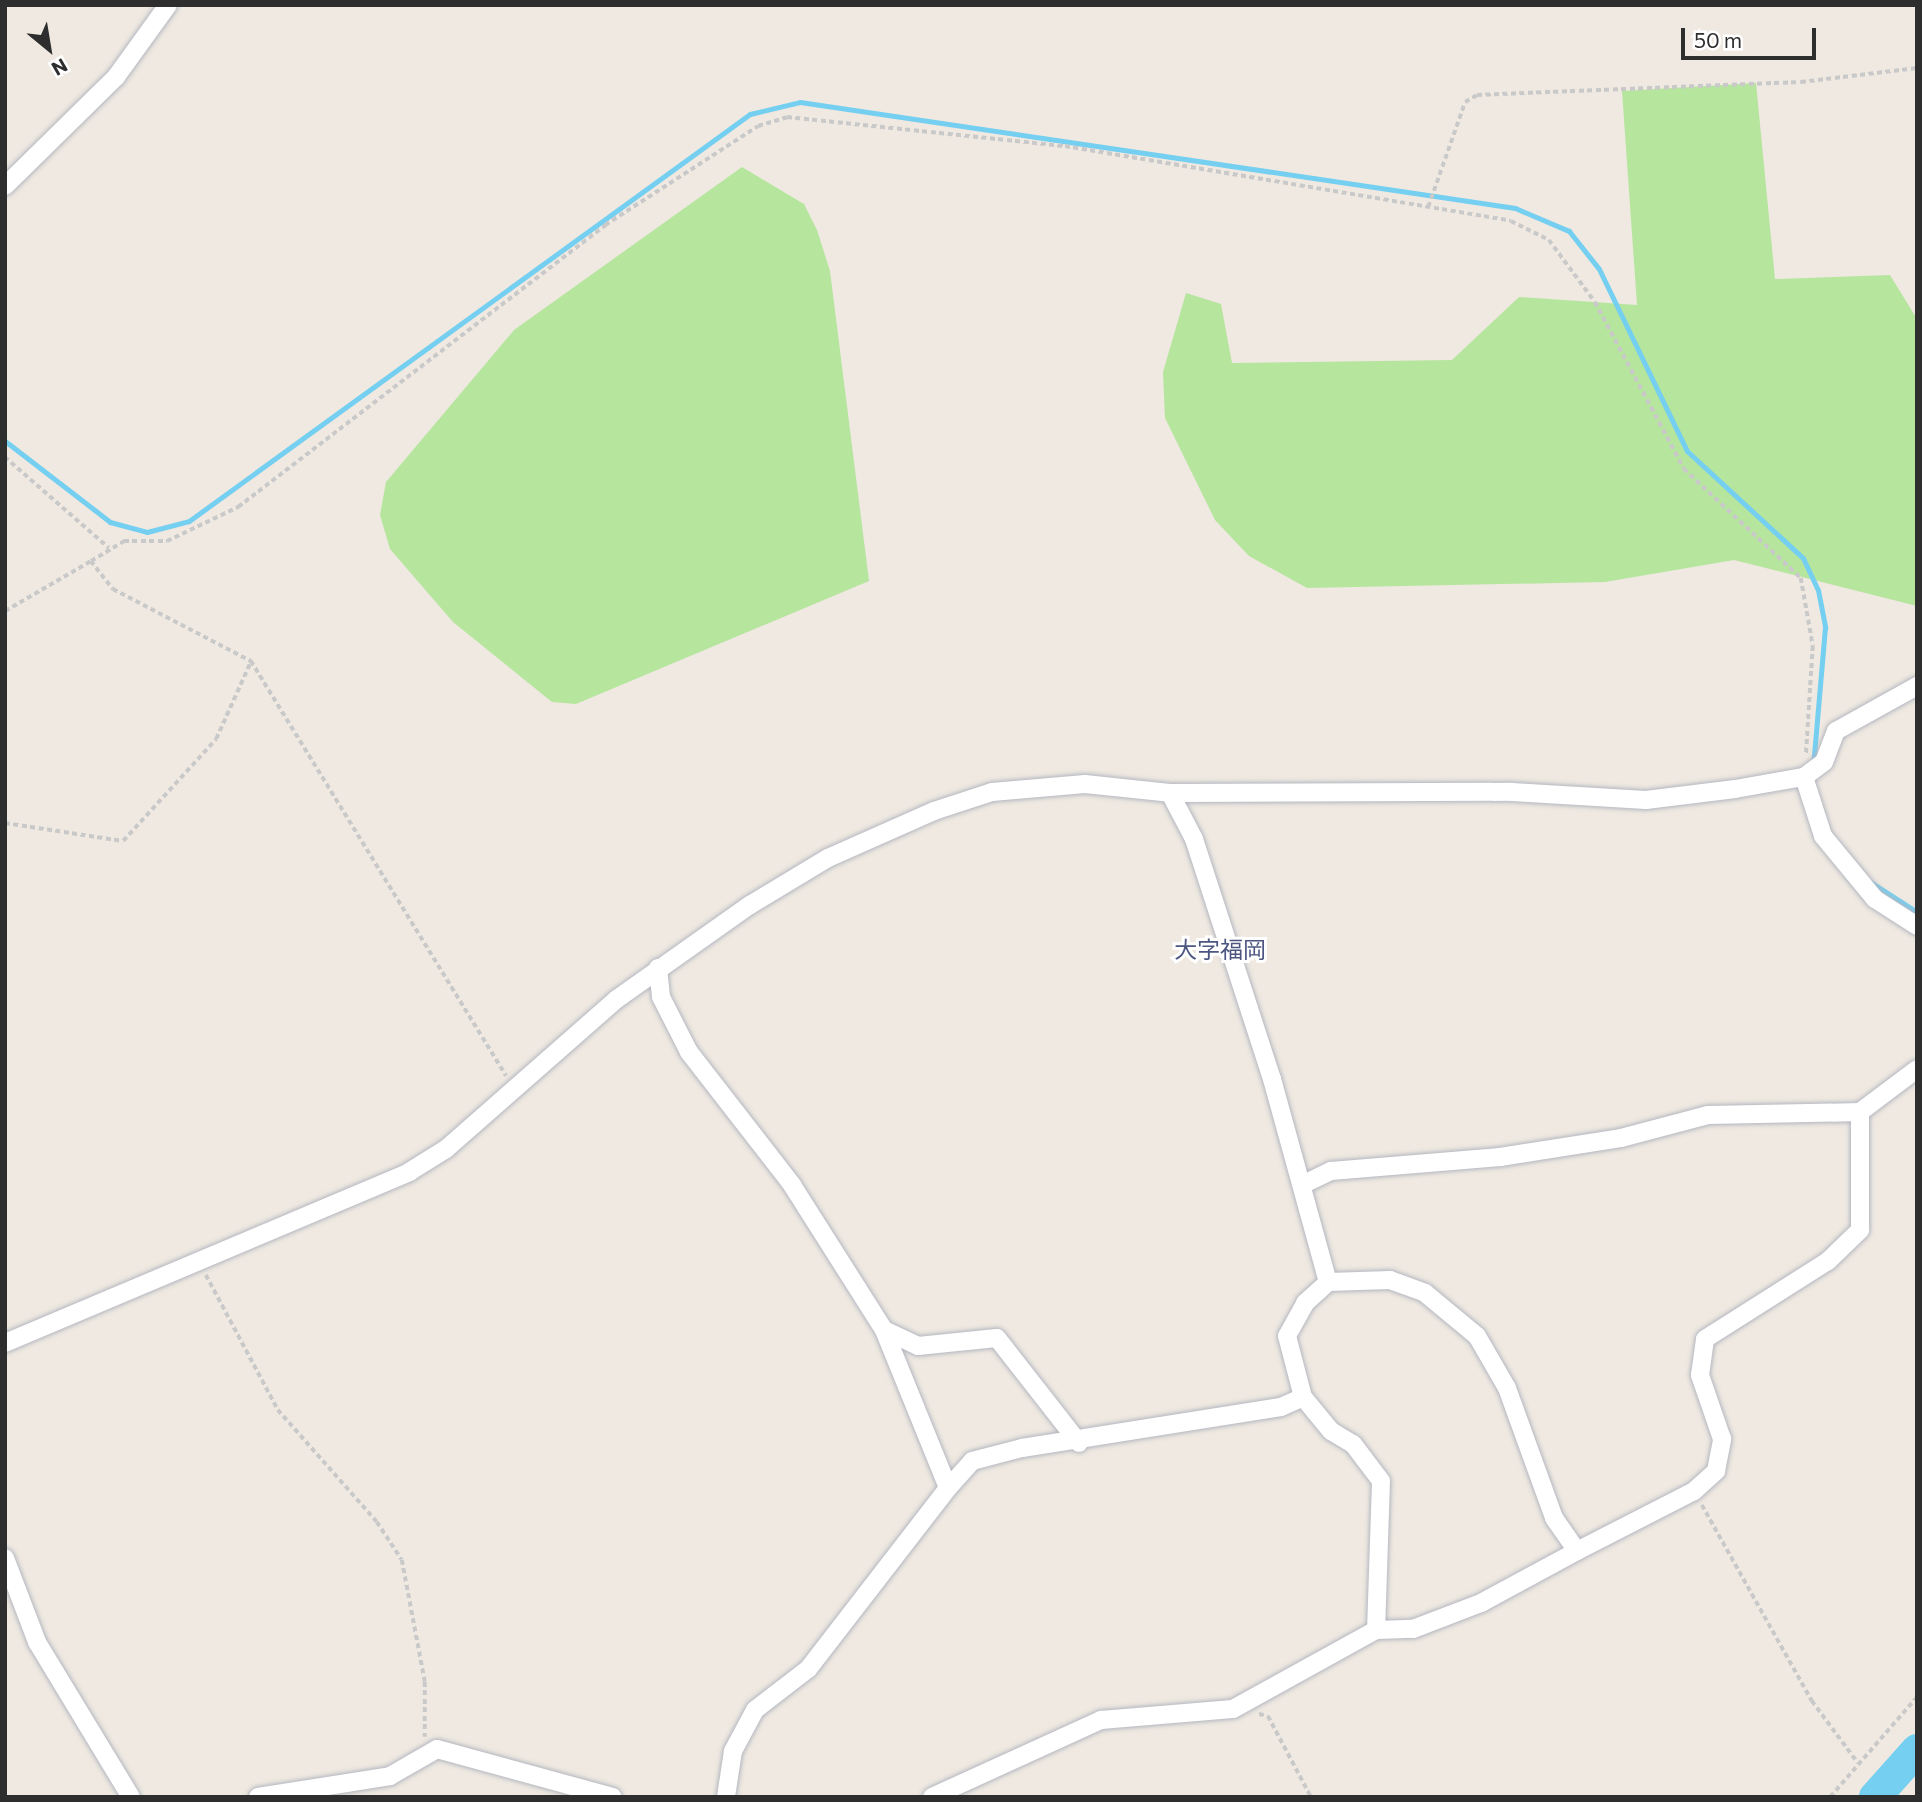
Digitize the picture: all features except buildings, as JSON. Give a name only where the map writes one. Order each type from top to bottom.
[{"type":"street","points":[[5,186],[116,77],[168,5]]},
{"type":"street","points":[[5,1343],[409,1172],[446,1149],[512,1087],[658,968],[828,858],[934,811],[992,792],[1084,784],[1170,793],[1512,792],[1646,800],[1804,777],[1824,762],[1836,731],[1917,686]]},
{"type":"street","points":[[1804,777],[1824,836],[1875,898],[1917,926]]},
{"type":"street","points":[[1170,793],[1194,839],[1304,1184],[1328,1282]]},
{"type":"street","points":[[658,968],[661,997],[689,1052],[792,1185],[884,1331],[948,1488]]},
{"type":"street","points":[[1304,1184],[1331,1171],[1500,1157],[1621,1138],[1708,1115],[1860,1112],[1917,1069]]},
{"type":"street","points":[[932,1797],[1101,1720],[1233,1709],[1376,1630],[1413,1629],[1481,1603],[1695,1491],[1716,1471],[1722,1439],[1700,1375],[1705,1339],[1828,1261],[1860,1230],[1860,1112]]},
{"type":"street","points":[[1376,1630],[1381,1481],[1353,1444],[1331,1432],[1303,1397],[1287,1336],[1305,1303],[1328,1282],[1390,1280],[1425,1293],[1477,1336],[1507,1388],[1554,1518],[1577,1551]]},
{"type":"street","points":[[884,1331],[918,1346],[997,1338],[1079,1443]]},
{"type":"street","points":[[726,1797],[733,1751],[755,1710],[808,1669],[948,1488],[972,1461],[1281,1408],[1303,1397]]},
{"type":"street","points":[[5,1558],[37,1642],[131,1797]]},
{"type":"street","points":[[258,1797],[390,1776],[425,1751],[452,1751],[613,1797]]},
{"type":"path","points":[[1428,207],[1465,102],[1477,95],[1801,82],[1917,68]]},
{"type":"path","points":[[5,611],[124,541],[167,541],[238,507],[605,225],[758,126],[787,117],[1065,146],[1511,221],[1549,240],[1589,292],[1684,469],[1801,578],[1814,646],[1804,777]]},
{"type":"path","points":[[5,457],[110,548]]},
{"type":"path","points":[[91,561],[113,589],[251,661],[512,1087]]},
{"type":"path","points":[[5,823],[123,841],[216,739],[251,661]]},
{"type":"path","points":[[199,1260],[278,1410],[377,1522],[402,1560],[425,1682],[425,1751]]},
{"type":"path","points":[[1695,1491],[1812,1701],[1858,1763]]},
{"type":"path","points":[[1830,1797],[1917,1697]]},
{"type":"path","points":[[1233,1709],[1268,1716],[1311,1797]]},
{"type":"green space","points":[[1756,83],[1775,279],[1890,275],[1917,319],[1917,606],[1734,560],[1605,582],[1307,588],[1249,556],[1215,520],[1165,418],[1163,372],[1186,293],[1221,304],[1232,363],[1452,360],[1519,297],[1637,305],[1622,91]]},
{"type":"green space","points":[[742,167],[804,204],[817,230],[830,271],[869,581],[576,704],[552,702],[453,622],[390,549],[380,515],[386,482],[514,330]]},
{"type":"waterway","points":[[5,441],[110,522],[147,532],[189,521],[750,114],[800,102],[1515,208],[1569,231],[1599,269],[1687,451],[1803,558],[1818,590],[1825,627],[1813,766]]},
{"type":"waterway","points":[[1872,883],[1917,912]]},
{"type":"waterway","points":[[1875,1797],[1917,1750]]},
{"type":"district","name":"大字福岡","points":[[1220,949]]}]
